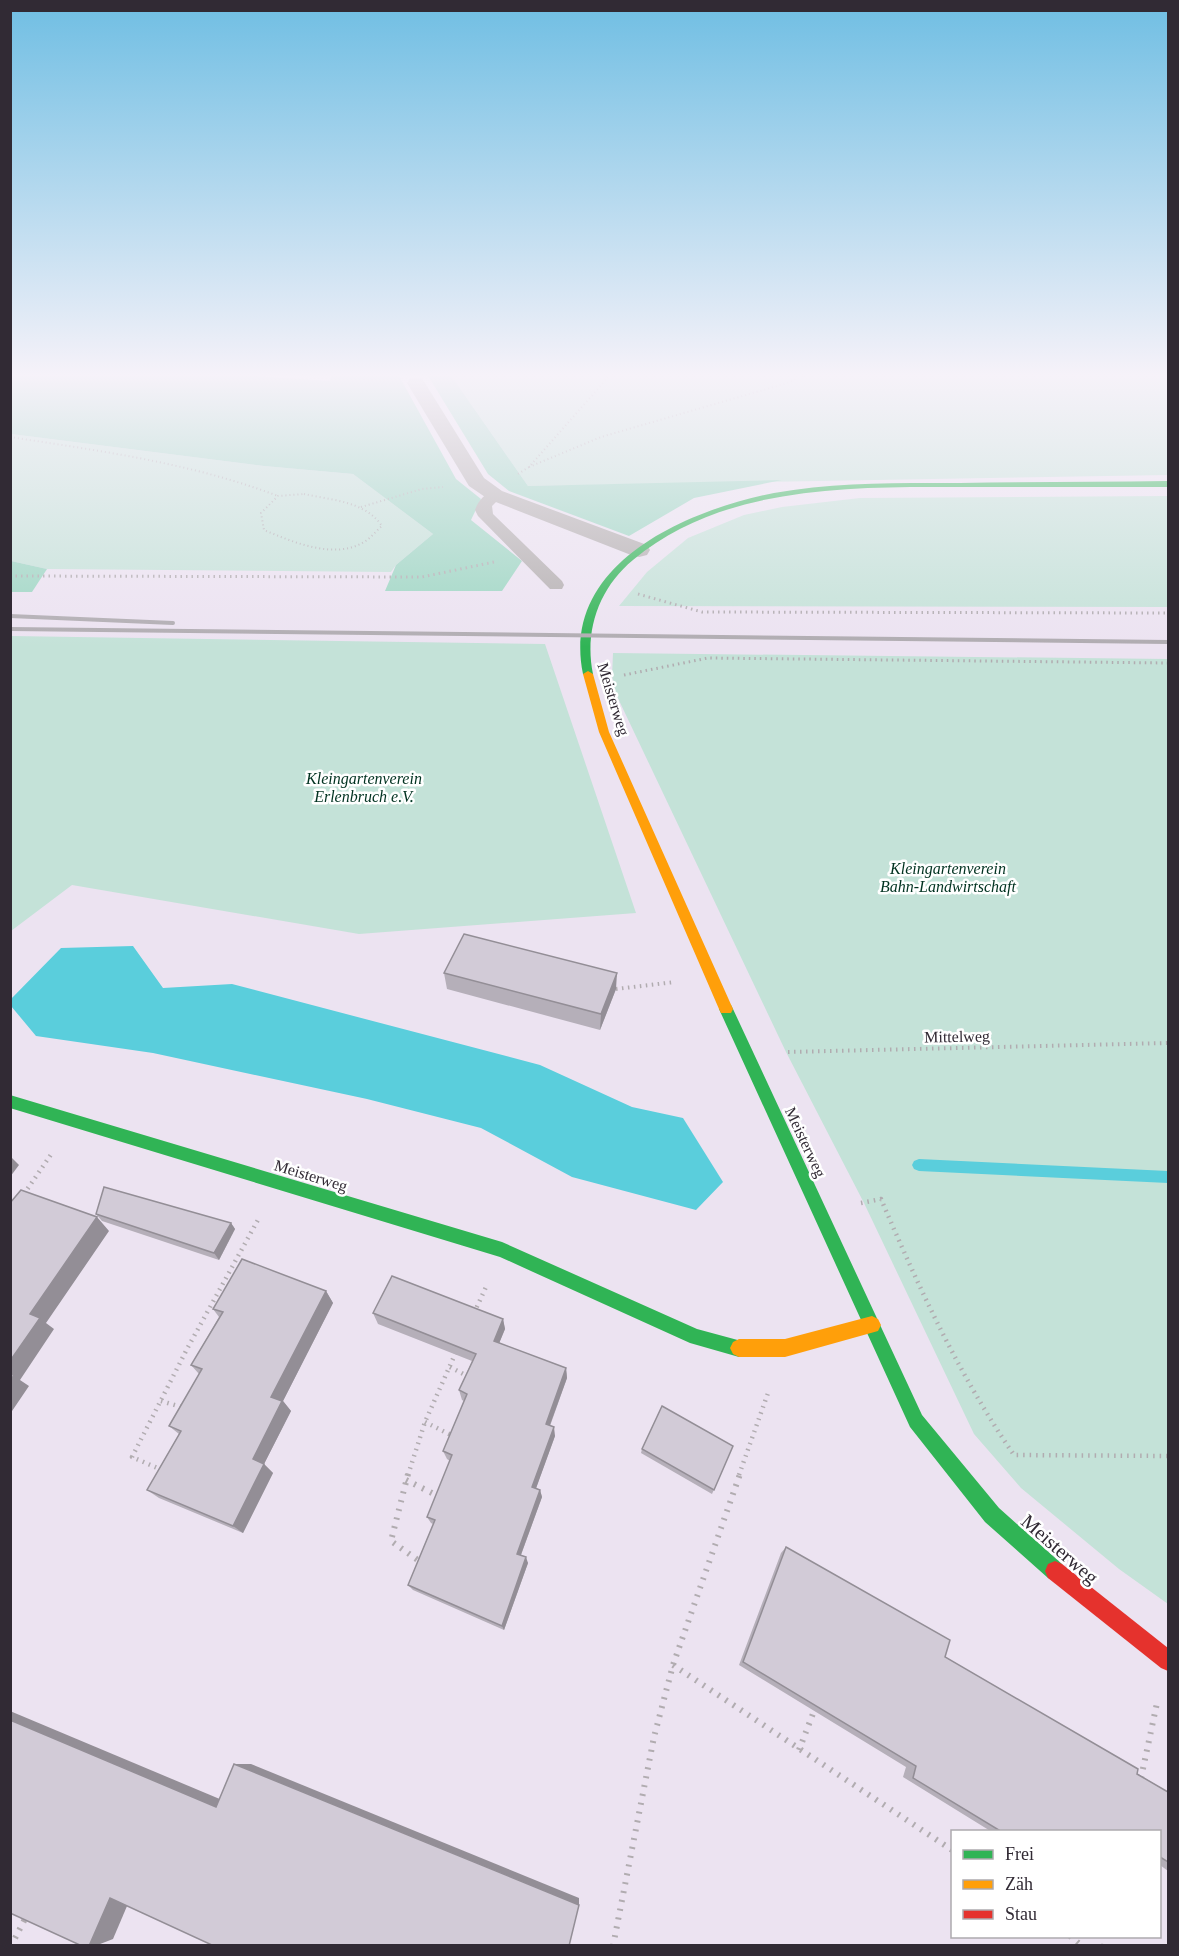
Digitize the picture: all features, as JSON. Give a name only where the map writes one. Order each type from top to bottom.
[{"type":"street","points":[[466,465],[476,482],[495,495],[639,550]]},
{"type":"street","name":"Meisterweg","points":[[1168,484],[896,486],[816,489],[732,504],[680,525],[639,550],[622,564],[597,598],[587,622],[584,658],[604,732],[711,976],[916,1421],[992,1515],[1077,1592],[1168,1660]]},
{"type":"street","name":"Meisterweg","points":[[10,1101],[502,1250],[696,1337],[745,1350],[785,1348],[872,1325]]},
{"type":"lane","points":[[495,495],[485,504],[483,510],[486,516],[556,585]]},
{"type":"path","points":[[181,465],[240,480],[278,496],[304,495],[361,507],[376,517],[382,525],[361,544],[333,549],[295,544],[264,530],[261,513],[278,496]]},
{"type":"path","points":[[495,495],[512,477],[533,465]]},
{"type":"path","points":[[361,507],[422,489],[476,482]]},
{"type":"path","points":[[10,576],[422,577],[526,556]]},
{"type":"path","points":[[606,584],[685,609],[702,612],[1168,614]]},
{"type":"path","points":[[588,677],[618,676],[708,658],[1168,663]]},
{"type":"path","points":[[616,989],[658,986],[711,976]]},
{"type":"path","name":"Mittelweg","points":[[747,1053],[1168,1043]]},
{"type":"path","points":[[17,1203],[75,1121]]},
{"type":"path","points":[[172,1474],[132,1457],[187,1349],[279,1183]]},
{"type":"path","points":[[819,1212],[881,1199],[927,1307],[986,1417],[1014,1455],[1168,1456]]},
{"type":"path","points":[[469,1324],[502,1250]]},
{"type":"path","points":[[217,1294],[226,1297]]},
{"type":"path","points":[[423,1564],[391,1541],[406,1480],[425,1422],[459,1346]]},
{"type":"path","points":[[187,1349],[196,1351]]},
{"type":"path","points":[[450,1367],[472,1378]]},
{"type":"path","points":[[161,1401],[194,1411]]},
{"type":"path","points":[[425,1422],[456,1438]]},
{"type":"path","points":[[613,1946],[654,1737],[673,1665],[751,1438]]},
{"type":"path","points":[[406,1480],[442,1498]]},
{"type":"path","points":[[1139,1786],[1168,1660]]},
{"type":"path","points":[[673,1665],[951,1849]]},
{"type":"path","points":[[799,1750],[814,1711]]},
{"type":"path","points":[[11,1946],[33,1904]]},
{"type":"green space","points":[[11,465],[258,465],[353,474],[433,534],[396,565],[391,572],[47,569],[11,561]]},
{"type":"green space","points":[[258,465],[448,465],[456,479],[481,499],[471,520],[522,561],[502,591],[385,591],[396,565],[433,534],[353,474]]},
{"type":"green space","points":[[483,465],[514,465],[528,486],[782,480],[694,498],[629,536],[509,491],[488,474]]},
{"type":"green space","points":[[514,465],[1168,465],[1168,475],[528,486]]},
{"type":"green space","points":[[1168,496],[1168,607],[619,606],[647,572],[688,538],[744,515],[782,507],[860,498]]},
{"type":"green space","points":[[10,562],[47,569],[32,592],[11,592]]},
{"type":"green space","name":"Kleingartenverein Erlenbruch e.V.","points":[[11,636],[545,644],[636,913],[359,934],[72,885],[11,931]]},
{"type":"green space","name":"Kleingartenverein Bahn-Landwirtschaft","points":[[613,653],[1168,659],[1168,1604],[1119,1569],[1021,1488],[974,1434],[864,1203],[786,1052],[615,692],[612,676]]},
{"type":"water","points":[[133,946],[163,988],[232,984],[540,1065],[632,1107],[683,1118],[723,1182],[696,1210],[572,1177],[481,1128],[367,1099],[153,1053],[36,1036],[11,1006],[11,999],[61,948]]},
{"type":"building","points":[[464,934],[617,973],[601,1014],[444,973]]},
{"type":"building","points":[[104,1187],[231,1223],[214,1253],[96,1214]]},
{"type":"building","points":[[21,1190],[97,1217],[30,1314],[40,1318],[10,1361],[10,1203]]},
{"type":"building","points":[[242,1259],[326,1291],[271,1397],[282,1401],[253,1459],[264,1464],[233,1526],[147,1490],[181,1431],[169,1426],[202,1369],[191,1365],[223,1312],[213,1309]]},
{"type":"building","points":[[392,1276],[503,1319],[494,1341],[566,1368],[546,1424],[554,1427],[532,1487],[540,1490],[517,1554],[526,1557],[502,1626],[408,1585],[435,1520],[427,1517],[452,1455],[443,1451],[467,1394],[459,1390],[476,1354],[373,1313]]},
{"type":"building","points":[[662,1406],[733,1446],[714,1490],[642,1449]]},
{"type":"building","points":[[786,1547],[950,1640],[945,1657],[1138,1769],[1137,1774],[1168,1792],[1168,1862],[1161,1858],[1161,1830],[999,1830],[913,1778],[916,1766],[743,1662]]},
{"type":"building","points":[[10,1720],[216,1807],[234,1764],[579,1905],[569,1946],[214,1946],[110,1898],[89,1946],[82,1946],[10,1913]]},
{"type":"waterway","points":[[919,1165],[1168,1177]]},
{"type":"railway","points":[[10,616],[173,623]]},
{"type":"railway","points":[[10,629],[1168,642]]},
{"type":"traffic: fast","points":[[588,674],[585,652],[586,631],[601,592],[619,568],[634,554],[660,537],[697,518],[735,505],[774,496],[855,487],[1168,484]]},
{"type":"traffic: fast","points":[[726,1009],[916,1421],[992,1515],[1055,1571]]},
{"type":"traffic: fast","points":[[10,1101],[502,1250],[696,1337],[739,1348]]},
{"type":"traffic: slow","points":[[588,674],[604,732],[726,1009]]},
{"type":"traffic: slow","points":[[739,1348],[785,1348],[872,1325]]},
{"type":"traffic: jam","points":[[1055,1571],[1168,1661]]}]
